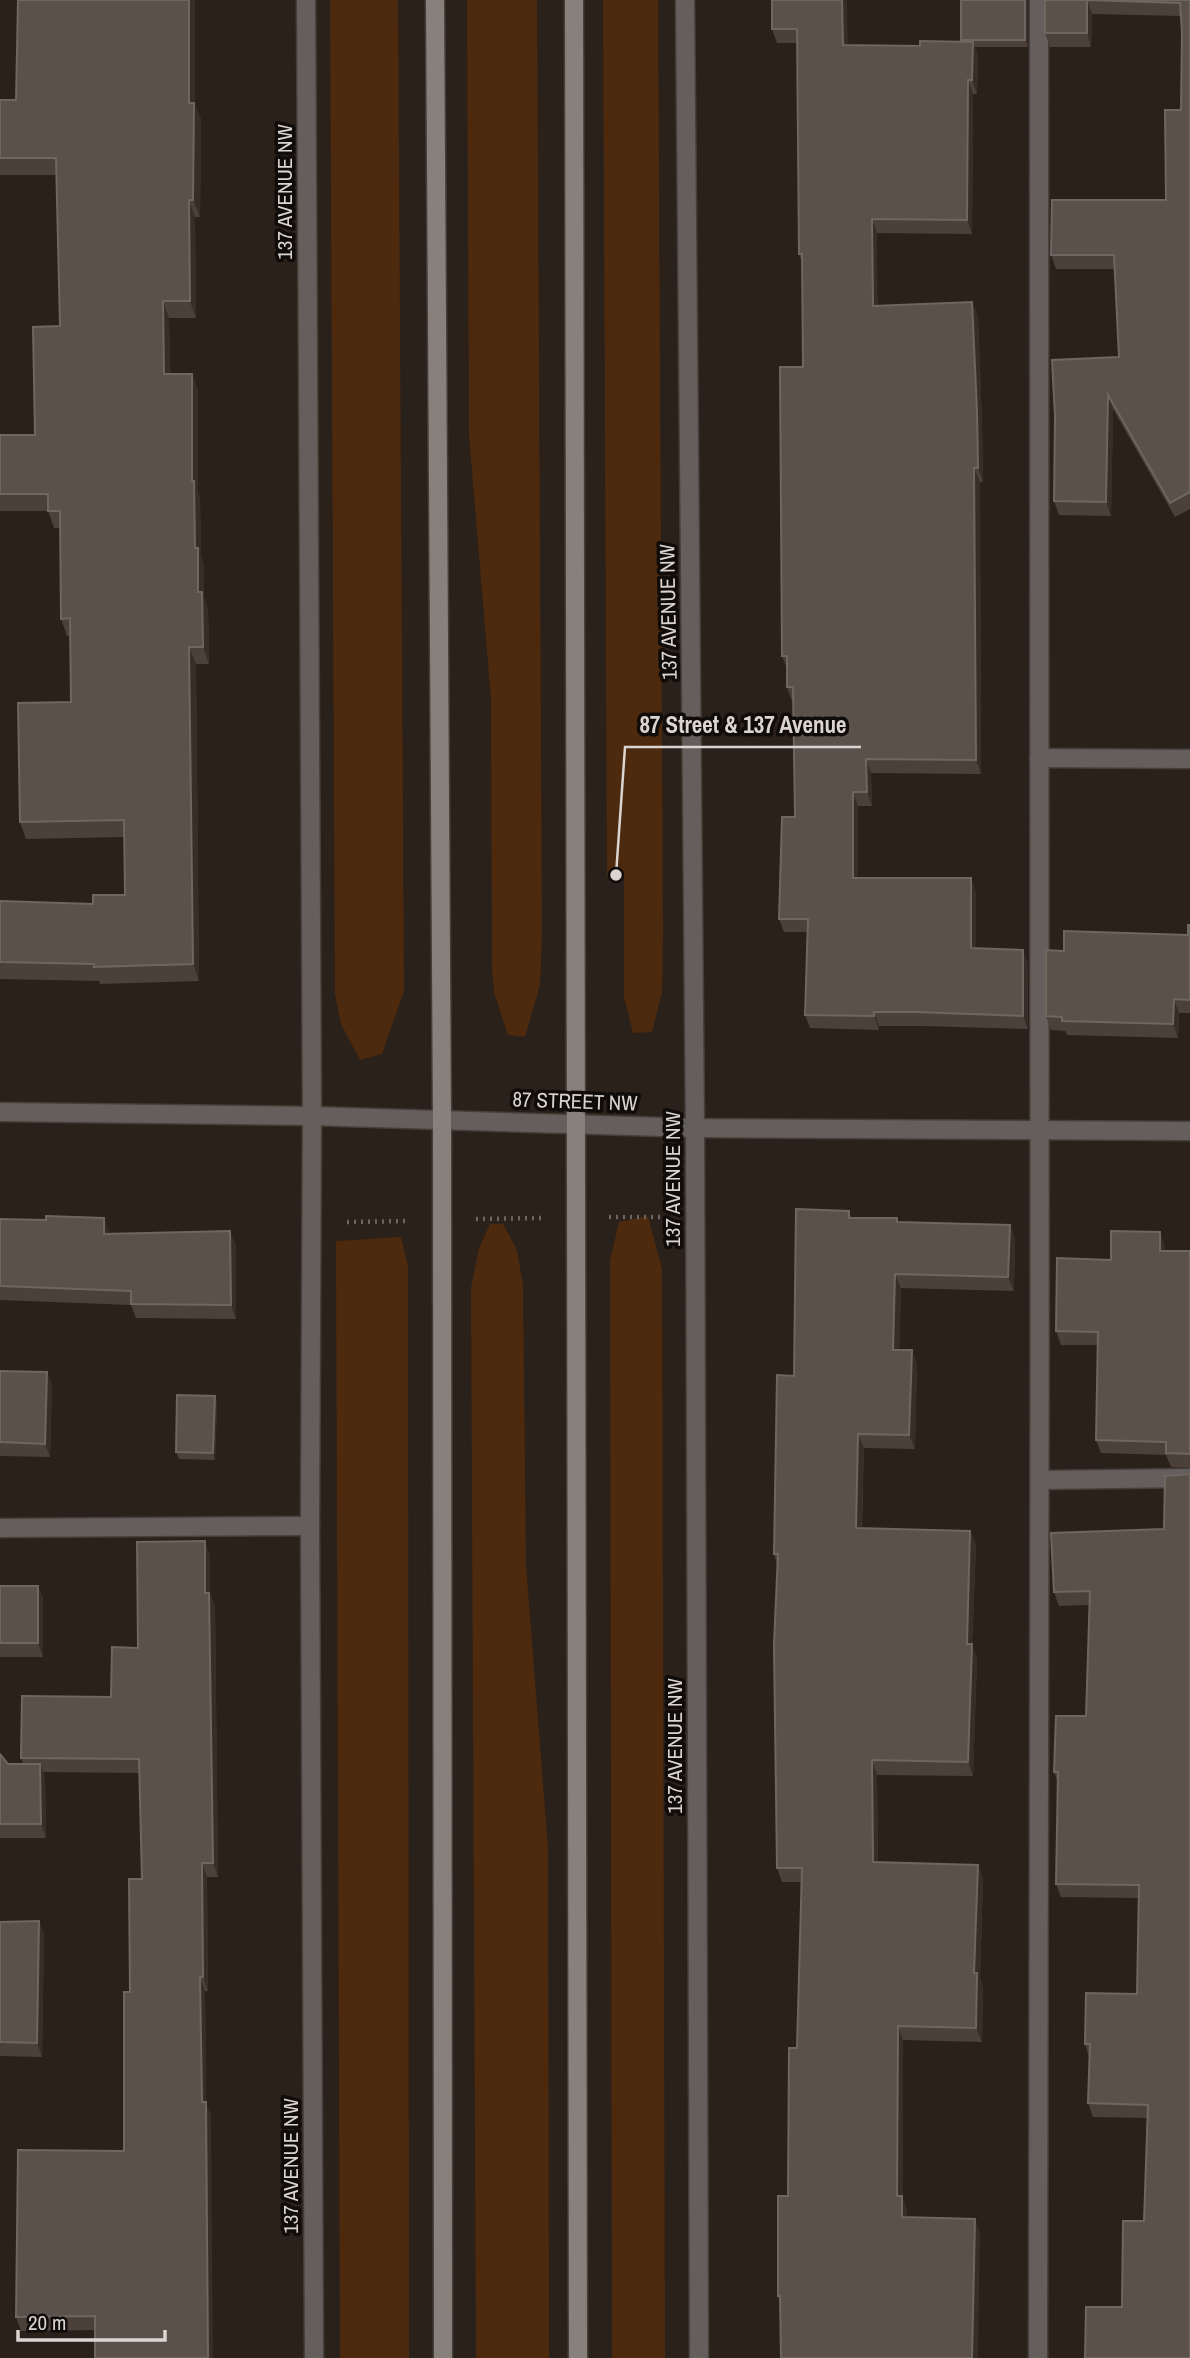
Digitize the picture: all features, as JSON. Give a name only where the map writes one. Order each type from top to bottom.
[{"type":"main road","points":[[435,0],[442,1120],[443,2358]]},
{"type":"main road","points":[[574,0],[578,2358]]},
{"type":"street","name":"137 AVENUE NW","points":[[306,0],[312,1116],[310,1526],[314,2358]]},
{"type":"street","name":"137 AVENUE NW","points":[[685,0],[695,1128],[699,2358]]},
{"type":"street","points":[[1038,2358],[1041,1480],[1038,1130],[1039,0]]},
{"type":"street","points":[[1039,758],[1190,759]]},
{"type":"street","name":"87 STREET NW","points":[[0,1112],[312,1116],[695,1128],[1190,1131]]},
{"type":"street","points":[[1041,1480],[1190,1478]]},
{"type":"street","points":[[0,1528],[310,1526]]},
{"type":"path","points":[[311,1222],[695,1216]]},
{"type":"shaded area","points":[[330,0],[398,0],[404,991],[382,1054],[360,1060],[341,1024],[335,994]]},
{"type":"shaded area","points":[[467,0],[537,0],[542,933],[540,985],[525,1037],[508,1035],[494,992],[492,970],[491,699],[469,435]]},
{"type":"shaded area","points":[[603,0],[658,0],[662,993],[652,1032],[633,1033],[624,997],[624,877],[607,875]]},
{"type":"shaded area","points":[[648,1216],[662,1269],[665,2358],[612,2358],[610,1261],[619,1222]]},
{"type":"shaded area","points":[[490,1224],[503,1224],[517,1250],[523,1285],[526,1565],[548,1848],[549,2358],[476,2358],[471,1288],[479,1248]]},
{"type":"shaded area","points":[[401,1237],[408,1267],[409,2358],[340,2358],[336,1241]]},
{"type":"building","points":[[18,0],[189,0],[189,103],[194,103],[193,200],[189,200],[190,301],[163,301],[164,374],[192,374],[195,548],[198,548],[198,592],[202,592],[203,647],[189,647],[193,964],[94,967],[94,964],[0,962],[0,901],[93,904],[93,895],[125,895],[124,820],[20,822],[18,703],[71,702],[70,618],[61,619],[60,511],[48,511],[48,494],[0,494],[0,435],[35,435],[33,327],[60,326],[56,158],[0,158],[0,100],[16,100]]},
{"type":"building","points":[[772,0],[842,0],[843,45],[920,46],[920,41],[973,42],[972,80],[968,80],[967,220],[872,219],[873,306],[972,302],[978,468],[974,468],[976,760],[866,759],[867,792],[853,792],[853,878],[971,878],[971,948],[1023,950],[1023,1016],[917,1012],[874,1012],[874,1016],[805,1015],[808,919],[779,919],[782,817],[795,817],[793,687],[787,687],[787,656],[782,656],[780,367],[803,367],[797,29],[772,29]]},
{"type":"building","points":[[961,0],[1025,0],[1025,40],[961,40]]},
{"type":"building","points":[[1045,0],[1087,0],[1087,33],[1045,33]]},
{"type":"building","points":[[1087,0],[1190,0],[1190,492],[1170,503],[1108,395],[1106,502],[1054,501],[1055,417],[1052,360],[1119,357],[1114,255],[1051,255],[1052,200],[1166,200],[1165,110],[1181,110],[1180,3]]},
{"type":"building","points":[[1188,925],[1190,1000],[1174,999],[1173,1024],[1062,1021],[1062,1017],[1046,1016],[1046,950],[1064,951],[1064,931],[1188,935]]},
{"type":"building","points":[[796,1209],[849,1211],[849,1218],[897,1218],[897,1222],[1010,1225],[1008,1277],[895,1274],[893,1350],[912,1350],[909,1435],[858,1434],[856,1528],[970,1531],[967,1644],[972,1644],[968,1762],[872,1760],[873,1862],[978,1865],[974,1973],[977,1973],[976,2028],[898,2026],[897,2196],[902,2196],[902,2217],[975,2219],[972,2358],[781,2358],[778,2196],[788,2196],[789,2048],[797,2048],[802,1868],[777,1868],[774,1644],[778,1554],[774,1554],[777,1375],[794,1376]]},
{"type":"building","points":[[46,1216],[104,1218],[104,1234],[230,1231],[231,1305],[131,1304],[131,1291],[0,1286],[0,1219],[46,1220]]},
{"type":"building","points":[[1111,1231],[1160,1232],[1160,1251],[1190,1251],[1190,1454],[1166,1453],[1166,1442],[1096,1440],[1098,1332],[1056,1331],[1057,1258],[1111,1260]]},
{"type":"building","points":[[0,1371],[47,1372],[45,1444],[0,1442]]},
{"type":"building","points":[[177,1395],[215,1396],[213,1453],[176,1452]]},
{"type":"building","points":[[1190,1474],[1190,2358],[1085,2358],[1086,2307],[1122,2307],[1123,2221],[1144,2221],[1148,2105],[1088,2103],[1090,2044],[1085,2044],[1086,1993],[1137,1994],[1139,1885],[1056,1884],[1056,1716],[1086,1716],[1090,1591],[1054,1592],[1051,1533],[1164,1529],[1165,1476]]},
{"type":"building","points":[[205,1541],[205,1593],[209,1593],[213,1863],[202,1863],[203,1977],[200,1977],[202,2102],[206,2102],[208,2358],[95,2358],[95,2316],[16,2317],[18,2150],[124,2151],[124,1992],[130,1992],[129,1879],[142,1879],[139,1759],[21,1758],[22,1696],[111,1697],[112,1647],[138,1648],[137,1542]]},
{"type":"building","points":[[0,1586],[38,1586],[38,1643],[0,1643]]},
{"type":"building","points":[[0,1754],[8,1764],[40,1764],[41,1824],[0,1824]]},
{"type":"building","points":[[39,1921],[37,2043],[0,2042],[0,1922]]},
{"type":"place","name":"87 Street & 137 Avenue","points":[[616,875]]}]
